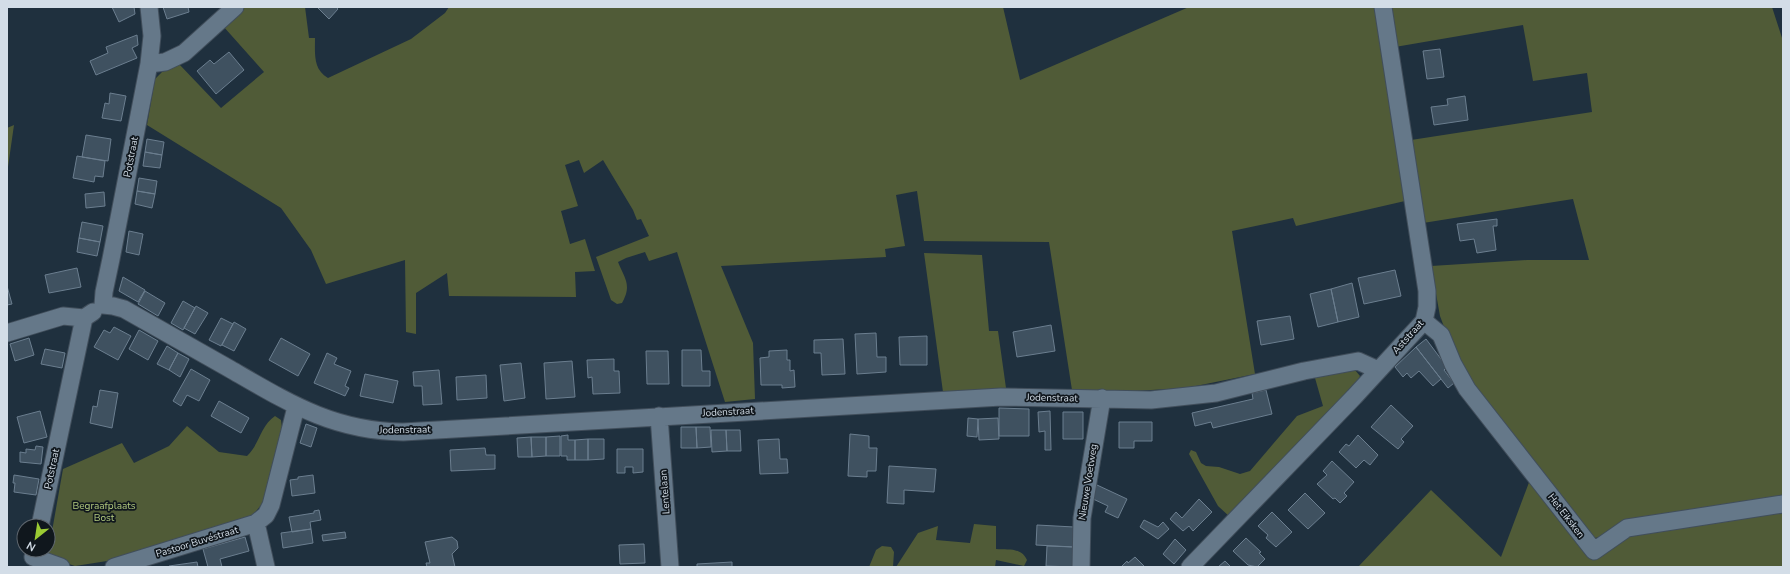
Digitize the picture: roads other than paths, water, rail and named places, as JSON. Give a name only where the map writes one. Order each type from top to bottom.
[{"type":"street","name":"Potstraat","points":[[103,305],[104,292],[149,64],[152,36],[150,7]]},
{"type":"street","points":[[149,64],[165,62],[184,52],[235,7]]},
{"type":"street","name":"Aststraat","points":[[1190,567],[1354,397],[1424,321],[1427,307],[1427,291],[1383,7]]},
{"type":"street","points":[[7,333],[63,316],[84,318],[103,305]]},
{"type":"street","name":"Jodenstraat","points":[[103,305],[124,309],[296,407],[344,425],[377,431],[402,432],[1001,397],[1151,400],[1216,393],[1304,371],[1358,361],[1378,370]]},
{"type":"street","name":"Potstraat","points":[[42,518],[84,318]]},
{"type":"street","name":"Het Eiksken","points":[[1424,321],[1441,335],[1453,364],[1466,389],[1594,551],[1627,528],[1783,504]]},
{"type":"street","name":"Nieuwe Voetweg","points":[[1081,567],[1082,518],[1102,398]]},
{"type":"street","name":"Pastoor Buvéstraat","points":[[114,567],[256,524],[266,516],[272,505],[296,407]]},
{"type":"street","name":"Lentelaan","points":[[659,416],[670,567]]},
{"type":"street","points":[[256,524],[266,567]]},
{"type":"street","points":[[32,558],[61,567]]},
{"type":"park label","name":"Begraafplaats Bost","points":[[104,512]]}]
